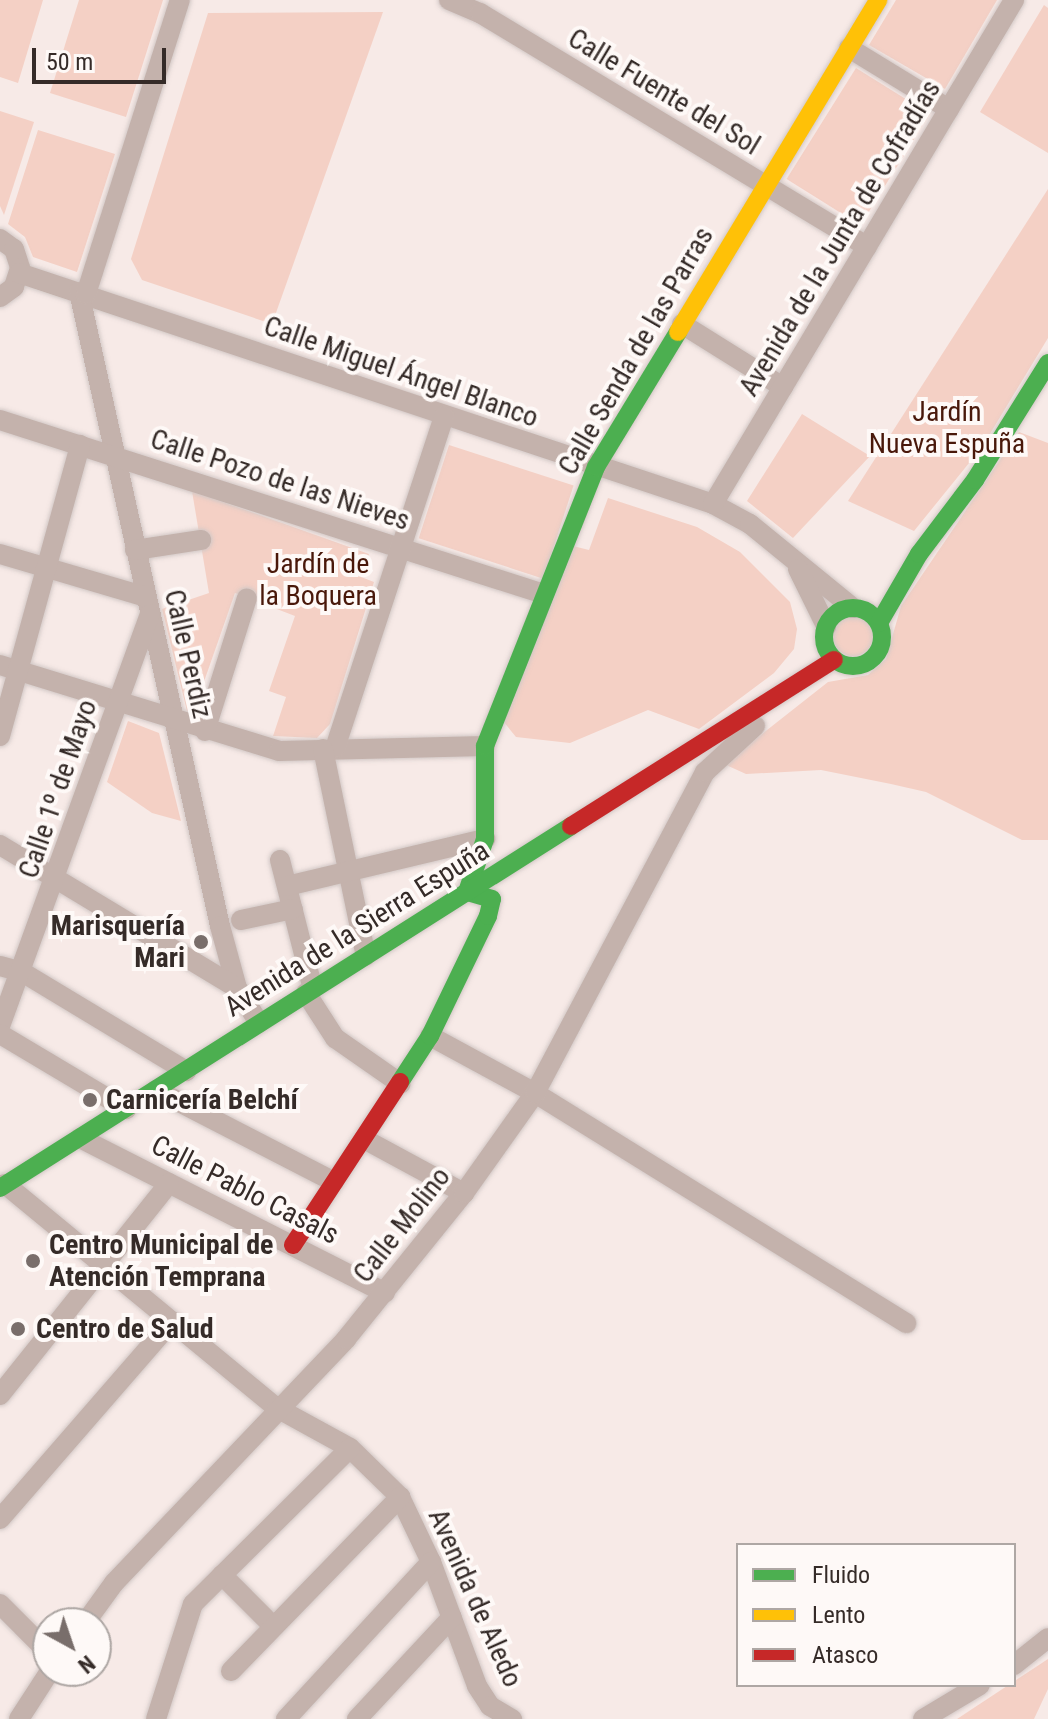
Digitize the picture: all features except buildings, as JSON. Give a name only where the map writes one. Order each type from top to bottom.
[{"type":"main road","name":"Calle Senda de las Parras","points":[[467,892],[485,839],[485,746],[596,467],[878,0]]},
{"type":"main road","points":[[919,554],[854,608],[837,613],[826,629],[826,647],[839,662],[863,664],[878,652],[879,623],[919,554],[975,480],[1048,363]]},
{"type":"main road","points":[[854,608],[879,623]]},
{"type":"main road","name":"Avenida de la Sierra Espuña","points":[[744,716],[810,653],[826,629]]},
{"type":"main road","name":"Avenida de la Sierra Espuña","points":[[2,1186],[744,716],[839,662]]},
{"type":"main road","points":[[293,1245],[430,1036],[492,904],[488,896],[467,892]]},
{"type":"street","points":[[82,293],[180,0]]},
{"type":"street","name":"Calle Fuente del Sol","points":[[449,0],[480,13],[867,246]]},
{"type":"street","name":"Avenida de la Junta de Cofradías","points":[[713,504],[1014,0]]},
{"type":"street","points":[[849,48],[949,109]]},
{"type":"street","points":[[0,239],[14,249],[19,273],[3,296],[0,318]]},
{"type":"street","name":"Calle Miguel Ángel Blanco","points":[[19,273],[713,504],[750,524],[796,565],[854,608]]},
{"type":"street","name":"Calle Perdiz","points":[[82,293],[135,550],[237,988],[259,1023]]},
{"type":"street","points":[[682,324],[783,387]]},
{"type":"street","points":[[366,956],[347,872],[329,748],[402,548],[444,416]]},
{"type":"street","name":"Calle Pozo de las Nieves","points":[[0,420],[544,594]]},
{"type":"street","points":[[0,736],[9,668],[47,568],[80,445]]},
{"type":"street","points":[[135,550],[201,540]]},
{"type":"street","points":[[0,554],[148,606]]},
{"type":"street","name":"Calle Miguel Ángel Blanco","points":[[796,565],[826,629]]},
{"type":"street","points":[[205,731],[247,598]]},
{"type":"street","name":"Calle 1º de Mayo","points":[[0,1026],[57,881],[148,606]]},
{"type":"street","name":"Calle Molino","points":[[97,1607],[114,1583],[385,1293],[464,1193],[535,1093],[686,806],[726,748],[839,662]]},
{"type":"street","points":[[9,668],[176,723],[279,751],[485,746]]},
{"type":"street","points":[[662,770],[682,779],[686,806]]},
{"type":"street","points":[[287,886],[485,839]]},
{"type":"street","points":[[0,845],[237,988]]},
{"type":"street","points":[[280,860],[309,991],[335,1038],[401,1084]]},
{"type":"street","points":[[241,920],[293,909]]},
{"type":"street","points":[[0,966],[22,972],[186,1071]]},
{"type":"street","points":[[0,1034],[126,1109]]},
{"type":"street","points":[[430,1036],[535,1093],[906,1323]]},
{"type":"street","points":[[156,1090],[334,1182]]},
{"type":"street","name":"Calle Pablo Casals","points":[[80,1138],[385,1293]]},
{"type":"street","points":[[364,1139],[464,1193]]},
{"type":"street","points":[[4,1382],[169,1183]]},
{"type":"street","name":"Avenida de Aledo","points":[[2,1186],[277,1408],[350,1448],[400,1497],[431,1562],[477,1686],[490,1706],[512,1719]]},
{"type":"street","points":[[0,1519],[172,1321]]},
{"type":"street","points":[[156,1719],[193,1604],[350,1448]]},
{"type":"street","points":[[231,1671],[400,1497]]},
{"type":"street","points":[[286,1719],[431,1562]]},
{"type":"street","points":[[222,1575],[273,1626]]},
{"type":"street","points":[[1,1607],[32,1637]]},
{"type":"street","points":[[357,1719],[452,1617]]},
{"type":"street","points":[[1016,1663],[1048,1638]]},
{"type":"street","points":[[19,1719],[40,1687]]},
{"type":"street","points":[[923,1719],[977,1687]]},
{"type":"green space","points":[[0,0],[43,0],[18,83],[0,77]]},
{"type":"green space","points":[[79,0],[163,0],[126,117],[50,93]]},
{"type":"green space","points":[[896,0],[997,0],[945,89],[869,45]]},
{"type":"green space","points":[[1044,5],[1048,8],[1048,153],[980,112]]},
{"type":"green space","points":[[383,12],[272,324],[142,280],[131,259],[208,13]]},
{"type":"green space","points":[[856,68],[930,114],[860,225],[787,179]]},
{"type":"green space","points":[[0,111],[34,122],[4,215],[0,206]]},
{"type":"green space","points":[[38,130],[115,154],[77,272],[33,257],[25,237],[8,224]]},
{"type":"green space","name":"Jardín Nueva Espuña","points":[[1048,189],[1048,338],[982,447],[914,531],[848,501]]},
{"type":"green space","points":[[802,414],[870,456],[793,538],[747,501]]},
{"type":"green space","points":[[1019,432],[1048,443],[1048,840],[1022,840],[926,792],[821,770],[746,774],[724,764],[828,682],[868,675],[886,659],[901,606]]},
{"type":"green space","points":[[449,445],[574,485],[543,579],[419,538]]},
{"type":"green space","name":"Jardín de la Boquera","points":[[192,491],[369,554],[361,577],[374,582],[330,724],[317,738],[273,736],[286,697],[269,691],[295,616],[235,593],[193,713],[187,711],[162,609],[209,593]]},
{"type":"green space","points":[[608,498],[697,527],[740,552],[790,602],[797,629],[794,649],[774,673],[699,729],[648,710],[570,743],[516,737],[503,721],[573,546],[589,550]]},
{"type":"green space","points":[[853,616],[867,622],[873,636],[867,650],[853,656],[839,650],[833,636],[839,622]]},
{"type":"green space","points":[[128,721],[159,733],[181,821],[152,813],[107,782]]},
{"type":"green space","points":[[1048,1659],[1048,1689],[1034,1719],[957,1719],[1006,1687],[1016,1687],[1016,1680]]},
{"type":"traffic: fast","points":[[400,1082],[430,1036],[488,916],[492,899],[467,892],[485,839],[485,746],[596,467],[678,332]]},
{"type":"traffic: fast","points":[[879,623],[919,554],[975,480],[1048,363]]},
{"type":"traffic: fast","points":[[853,608],[864,610],[873,617],[880,626],[882,637],[880,648],[873,657],[864,664],[853,666],[842,664],[833,657],[826,648],[824,637],[826,626],[833,617],[842,610],[853,608]]},
{"type":"traffic: fast","points":[[0,1188],[571,826]]},
{"type":"traffic: slow","points":[[678,332],[878,0]]},
{"type":"traffic: jam","points":[[571,826],[834,660]]},
{"type":"traffic: jam","points":[[293,1245],[400,1082]]},
{"type":"place","name":"Marisquería Mari","points":[[201,942]]},
{"type":"place","name":"Carnicería Belchí","points":[[90,1100]]},
{"type":"place","name":"Centro Municipal de Atención Temprana","points":[[33,1261]]},
{"type":"place","name":"Centro de Salud","points":[[18,1329]]}]
